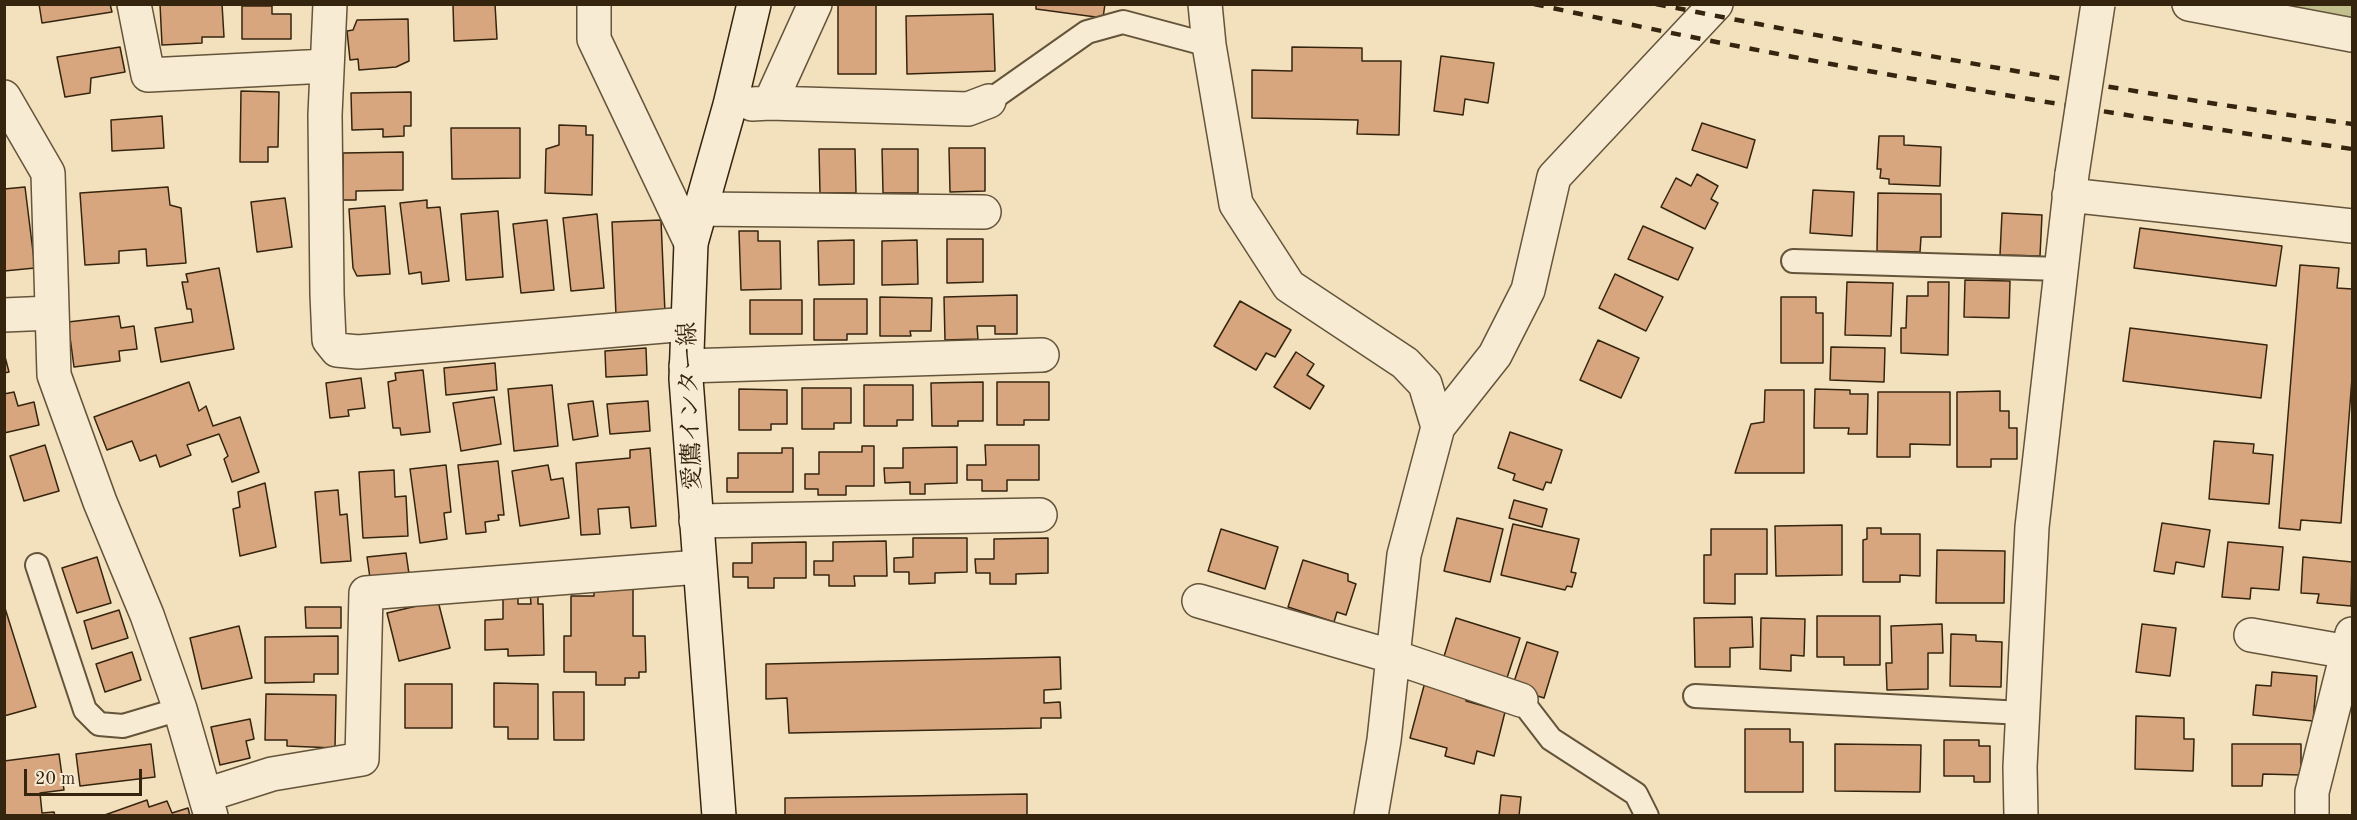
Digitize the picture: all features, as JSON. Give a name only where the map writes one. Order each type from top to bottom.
[{"type":"street","points":[[134,4],[148,75],[327,66]]},
{"type":"street","points":[[330,4],[325,115],[327,294],[329,339],[337,350],[358,352],[687,324]]},
{"type":"street","points":[[594,4],[594,39],[691,243]]},
{"type":"street","name":"愛鷹インター線","points":[[719,816],[696,521],[686,366],[687,324],[691,243],[730,105],[754,4]]},
{"type":"street","points":[[770,103],[815,4]]},
{"type":"street","points":[[1205,4],[1209,45],[1236,204],[1289,286],[1405,363],[1425,384],[1438,427]]},
{"type":"street","points":[[1371,816],[1384,740],[1404,555],[1438,427],[1495,355],[1528,290],[1554,177],[1716,4]]},
{"type":"street","points":[[2021,816],[2020,767],[2032,527],[2071,185],[2098,4]]},
{"type":"street","points":[[2189,4],[2352,35]]},
{"type":"street","points":[[4,97],[48,173],[54,375],[100,502],[147,615],[180,709],[208,805],[272,774],[362,759],[366,593],[699,567]]},
{"type":"street","points":[[730,105],[770,103],[968,109],[988,101]]},
{"type":"street","points":[[2071,185],[2352,226]]},
{"type":"street","points":[[699,209],[984,212]]},
{"type":"street","points":[[4,315],[51,313]]},
{"type":"street","points":[[686,366],[1042,355]]},
{"type":"street","points":[[696,521],[1040,515]]},
{"type":"street","points":[[1199,601],[1394,657],[1521,700]]},
{"type":"street","points":[[2251,635],[2350,643],[2312,792],[2312,816]]},
{"type":"lane","points":[[988,101],[1087,32],[1123,22],[1209,45]]},
{"type":"lane","points":[[1792,261],[2061,269]]},
{"type":"lane","points":[[37,565],[85,710],[99,724],[123,726],[180,709]]},
{"type":"lane","points":[[1695,696],[2023,713]]},
{"type":"lane","points":[[1521,700],[1551,739],[1636,794],[1647,816]]},
{"type":"shaded area","points":[[2178,5],[2352,5],[2352,41]]},
{"type":"building","points":[[39,4],[110,4],[112,12],[42,23]]},
{"type":"building","points":[[160,4],[222,4],[224,37],[202,37],[202,43],[162,45]]},
{"type":"building","points":[[453,4],[495,4],[497,39],[454,41]]},
{"type":"building","points":[[838,4],[876,4],[876,74],[838,74]]},
{"type":"building","points":[[1036,4],[1105,4],[1103,18],[1036,9]]},
{"type":"building","points":[[242,6],[272,6],[272,14],[291,14],[291,39],[242,39]]},
{"type":"building","points":[[993,14],[995,71],[907,74],[906,16]]},
{"type":"building","points":[[408,19],[409,61],[396,67],[359,70],[358,59],[350,60],[347,31],[353,30],[357,20]]},
{"type":"building","points":[[120,47],[125,72],[91,78],[90,93],[65,97],[57,57]]},
{"type":"building","points":[[1292,47],[1362,48],[1362,61],[1401,61],[1399,135],[1357,134],[1358,120],[1252,118],[1252,70],[1292,71]]},
{"type":"building","points":[[1441,56],[1494,63],[1488,103],[1465,99],[1463,115],[1434,111]]},
{"type":"building","points":[[241,91],[279,92],[278,147],[268,147],[268,162],[240,162]]},
{"type":"building","points":[[411,92],[411,126],[404,126],[404,136],[383,137],[383,129],[352,130],[351,93]]},
{"type":"building","points":[[162,116],[164,148],[112,151],[111,120]]},
{"type":"building","points":[[1702,123],[1755,140],[1747,168],[1692,150]]},
{"type":"building","points":[[559,125],[586,126],[586,135],[593,135],[592,195],[545,193],[546,149],[559,145]]},
{"type":"building","points":[[451,128],[520,128],[520,178],[452,179]]},
{"type":"building","points":[[1879,136],[1904,136],[1904,145],[1941,147],[1940,186],[1889,184],[1889,179],[1880,178],[1881,169],[1877,169]]},
{"type":"building","points":[[949,148],[985,148],[985,191],[950,192]]},
{"type":"building","points":[[819,149],[855,149],[856,193],[820,193]]},
{"type":"building","points":[[882,149],[918,149],[918,193],[883,193]]},
{"type":"building","points":[[403,152],[403,190],[356,191],[356,200],[343,200],[343,153]]},
{"type":"building","points":[[1697,174],[1718,186],[1711,199],[1718,203],[1705,229],[1661,207],[1676,178],[1691,186]]},
{"type":"building","points":[[25,187],[35,268],[4,271],[4,189]]},
{"type":"building","points":[[168,187],[170,205],[181,208],[186,263],[147,266],[146,249],[119,251],[119,263],[85,265],[80,193]]},
{"type":"building","points":[[1813,190],[1854,192],[1852,236],[1810,233]]},
{"type":"building","points":[[1878,193],[1941,194],[1941,237],[1921,237],[1920,252],[1877,251]]},
{"type":"building","points":[[285,198],[292,247],[257,252],[251,202]]},
{"type":"building","points":[[427,200],[427,208],[440,207],[449,281],[422,284],[421,272],[409,274],[400,203]]},
{"type":"building","points":[[385,206],[390,274],[357,276],[353,268],[349,209]]},
{"type":"building","points":[[498,211],[503,277],[466,280],[461,214]]},
{"type":"building","points":[[2002,213],[2042,215],[2040,256],[2000,255]]},
{"type":"building","points":[[597,214],[604,288],[571,291],[563,218]]},
{"type":"building","points":[[547,220],[554,290],[521,293],[513,224]]},
{"type":"building","points":[[661,220],[665,313],[616,315],[612,222]]},
{"type":"building","points":[[1643,226],[1693,248],[1678,280],[1628,259]]},
{"type":"building","points":[[2140,228],[2282,246],[2276,286],[2134,268]]},
{"type":"building","points":[[739,231],[758,231],[758,241],[780,241],[781,289],[741,290]]},
{"type":"building","points":[[947,239],[983,239],[983,282],[947,283]]},
{"type":"building","points":[[854,240],[854,284],[819,285],[818,241]]},
{"type":"building","points":[[917,240],[918,284],[882,285],[882,241]]},
{"type":"building","points":[[2300,265],[2339,268],[2337,288],[2352,289],[2352,378],[2341,523],[2301,520],[2300,530],[2279,528]]},
{"type":"building","points":[[219,268],[234,349],[161,362],[155,328],[193,322],[191,309],[187,309],[182,282],[188,282],[186,274]]},
{"type":"building","points":[[1615,274],[1663,297],[1646,331],[1599,308]]},
{"type":"building","points":[[1965,280],[2010,281],[2009,318],[1964,317]]},
{"type":"building","points":[[1847,282],[1893,283],[1891,336],[1845,335]]},
{"type":"building","points":[[1928,282],[1949,282],[1948,355],[1901,353],[1901,328],[1906,328],[1907,296],[1928,296]]},
{"type":"building","points":[[1017,295],[1017,334],[995,334],[995,326],[977,326],[978,339],[945,340],[944,297]]},
{"type":"building","points":[[880,297],[932,298],[931,331],[910,331],[911,336],[880,336]]},
{"type":"building","points":[[1781,297],[1816,297],[1816,313],[1823,313],[1823,363],[1781,363]]},
{"type":"building","points":[[814,299],[867,299],[867,334],[847,334],[847,340],[814,340]]},
{"type":"building","points":[[750,300],[802,300],[802,334],[750,334]]},
{"type":"building","points":[[1240,301],[1291,330],[1275,357],[1266,353],[1256,370],[1214,346]]},
{"type":"building","points":[[119,316],[121,328],[134,326],[137,349],[119,351],[120,361],[74,367],[68,322]]},
{"type":"building","points":[[2130,328],[2267,345],[2261,398],[2123,381]]},
{"type":"building","points":[[1598,340],[1639,358],[1621,398],[1580,380]]},
{"type":"building","points":[[1831,347],[1885,348],[1884,382],[1830,380]]},
{"type":"building","points":[[646,348],[647,375],[606,377],[605,351]]},
{"type":"building","points":[[1296,352],[1314,364],[1307,375],[1324,386],[1310,409],[1274,387]]},
{"type":"building","points":[[4,353],[9,372],[4,373]]},
{"type":"building","points":[[495,363],[497,390],[446,395],[444,368]]},
{"type":"building","points":[[423,370],[430,432],[401,435],[400,428],[393,428],[388,382],[396,380],[395,373]]},
{"type":"building","points":[[361,378],[365,408],[348,410],[349,416],[330,418],[326,383]]},
{"type":"building","points":[[189,382],[199,411],[206,406],[213,426],[240,417],[259,472],[232,482],[224,459],[228,456],[219,434],[187,445],[191,455],[160,467],[156,455],[140,461],[132,441],[107,450],[94,417]]},
{"type":"building","points":[[983,382],[983,421],[958,421],[958,426],[932,426],[931,383]]},
{"type":"building","points":[[997,382],[1049,382],[1049,420],[1024,420],[1024,425],[997,425]]},
{"type":"building","points":[[552,385],[558,446],[514,451],[508,389]]},
{"type":"building","points":[[864,385],[913,385],[913,420],[897,420],[897,426],[864,426]]},
{"type":"building","points":[[802,388],[851,388],[851,423],[834,423],[834,429],[802,429]]},
{"type":"building","points":[[739,389],[787,390],[787,424],[771,424],[771,430],[739,430]]},
{"type":"building","points":[[1815,389],[1850,390],[1850,394],[1868,394],[1867,434],[1848,434],[1849,428],[1814,428]]},
{"type":"building","points":[[1765,390],[1804,390],[1804,473],[1735,473],[1751,424],[1764,422]]},
{"type":"building","points":[[2000,391],[2000,411],[2009,411],[2009,428],[2017,428],[2017,459],[1991,459],[1991,467],[1957,467],[1957,392]]},
{"type":"building","points":[[14,392],[18,406],[34,402],[39,425],[4,433],[4,394]]},
{"type":"building","points":[[1878,392],[1950,392],[1950,445],[1910,444],[1910,457],[1877,457]]},
{"type":"building","points":[[494,397],[501,444],[461,451],[453,403]]},
{"type":"building","points":[[593,401],[598,436],[573,440],[568,404]]},
{"type":"building","points":[[648,401],[650,431],[610,434],[607,404]]},
{"type":"building","points":[[1510,432],[1562,450],[1551,483],[1546,482],[1543,490],[1513,480],[1515,474],[1498,468]]},
{"type":"building","points":[[2214,441],[2254,444],[2253,453],[2273,455],[2269,504],[2209,499]]},
{"type":"building","points":[[45,445],[59,491],[24,501],[10,456]]},
{"type":"building","points":[[985,445],[1039,445],[1039,480],[1007,480],[1007,491],[982,491],[982,480],[967,480],[967,465],[986,465]]},
{"type":"building","points":[[862,446],[874,446],[874,486],[846,486],[846,495],[818,495],[818,489],[805,489],[805,474],[819,474],[819,452],[862,452]]},
{"type":"building","points":[[957,447],[957,483],[925,484],[925,494],[910,494],[910,482],[885,483],[884,468],[903,468],[903,448]]},
{"type":"building","points":[[650,448],[656,526],[631,528],[629,507],[598,509],[600,534],[581,535],[576,463],[630,458],[630,450]]},
{"type":"building","points":[[782,448],[793,448],[793,492],[727,492],[727,478],[738,478],[738,453],[782,453]]},
{"type":"building","points":[[498,461],[504,515],[498,515],[499,520],[485,522],[486,532],[466,534],[458,465]]},
{"type":"building","points":[[446,465],[451,512],[444,513],[447,539],[420,543],[410,469]]},
{"type":"building","points":[[548,465],[551,480],[563,478],[569,518],[520,526],[512,471]]},
{"type":"building","points":[[394,470],[395,497],[406,496],[408,536],[363,538],[359,472]]},
{"type":"building","points":[[265,483],[276,547],[240,556],[233,509],[240,507],[238,492]]},
{"type":"building","points":[[338,490],[340,515],[347,514],[351,561],[321,563],[315,492]]},
{"type":"building","points":[[1514,500],[1547,509],[1542,527],[1509,518]]},
{"type":"building","points":[[1457,518],[1503,529],[1490,582],[1444,571]]},
{"type":"building","points":[[2162,523],[2210,530],[2204,567],[2176,562],[2174,574],[2154,571]]},
{"type":"building","points":[[1513,524],[1579,539],[1571,572],[1576,573],[1572,587],[1567,586],[1565,590],[1501,575]]},
{"type":"building","points":[[1842,525],[1842,575],[1776,576],[1775,526]]},
{"type":"building","points":[[1867,528],[1881,528],[1881,534],[1920,534],[1920,576],[1900,575],[1900,582],[1863,582],[1863,540],[1867,539]]},
{"type":"building","points":[[1221,529],[1278,547],[1265,589],[1208,571]]},
{"type":"building","points":[[1711,529],[1767,529],[1767,574],[1735,574],[1735,604],[1704,603],[1704,555],[1711,555]]},
{"type":"building","points":[[913,538],[967,538],[967,572],[935,573],[935,583],[909,584],[909,572],[894,572],[894,558],[913,557]]},
{"type":"building","points":[[1048,538],[1048,573],[1016,574],[1016,584],[990,584],[990,573],[976,573],[975,559],[994,559],[994,539]]},
{"type":"building","points":[[886,541],[887,576],[854,576],[855,586],[829,586],[829,575],[814,575],[814,561],[833,561],[833,542]]},
{"type":"building","points":[[806,542],[806,578],[774,578],[774,588],[748,588],[748,577],[733,577],[733,563],[752,563],[752,543]]},
{"type":"building","points":[[2228,542],[2283,547],[2279,590],[2251,588],[2250,599],[2222,597]]},
{"type":"building","points":[[1937,550],[2005,551],[2004,603],[1936,603]]},
{"type":"building","points":[[406,553],[409,574],[370,578],[367,557]]},
{"type":"building","points":[[97,557],[111,603],[77,613],[62,568]]},
{"type":"building","points":[[2303,557],[2352,562],[2351,606],[2317,603],[2319,594],[2301,593]]},
{"type":"building","points":[[1303,560],[1348,574],[1348,581],[1356,584],[1346,615],[1337,612],[1334,622],[1288,607]]},
{"type":"building","points":[[594,589],[633,589],[633,636],[645,636],[646,672],[639,672],[639,678],[625,678],[625,685],[596,685],[596,672],[564,672],[564,636],[571,636],[571,596],[594,596]]},
{"type":"building","points":[[530,593],[538,593],[538,604],[543,604],[544,655],[508,656],[508,649],[485,650],[485,620],[503,619],[503,594],[518,594],[518,604],[531,604]]},
{"type":"building","points":[[438,601],[450,648],[399,661],[387,613]]},
{"type":"building","points":[[4,605],[36,707],[4,716]]},
{"type":"building","points":[[305,607],[341,607],[341,628],[306,628]]},
{"type":"building","points":[[119,610],[128,638],[92,649],[84,621]]},
{"type":"building","points":[[1817,616],[1880,616],[1880,665],[1844,665],[1844,657],[1817,657]]},
{"type":"building","points":[[1752,617],[1753,647],[1730,648],[1730,667],[1695,667],[1694,618]]},
{"type":"building","points":[[1456,618],[1520,638],[1504,687],[1441,666]]},
{"type":"building","points":[[1761,618],[1805,619],[1804,656],[1791,655],[1791,671],[1760,669]]},
{"type":"building","points":[[1942,624],[1943,653],[1928,653],[1928,689],[1887,690],[1886,663],[1892,663],[1891,626]]},
{"type":"building","points":[[2142,624],[2176,628],[2170,676],[2136,672]]},
{"type":"building","points":[[239,626],[252,678],[202,689],[190,638]]},
{"type":"building","points":[[1951,634],[1976,635],[1976,641],[2002,642],[2001,687],[1950,686]]},
{"type":"building","points":[[338,636],[338,674],[314,674],[314,682],[265,683],[265,637]]},
{"type":"building","points":[[1527,642],[1558,652],[1544,698],[1512,688]]},
{"type":"building","points":[[132,652],[141,680],[105,692],[96,664]]},
{"type":"building","points":[[1060,657],[1061,689],[1044,690],[1044,703],[1060,702],[1061,718],[1041,718],[1041,728],[789,733],[787,698],[766,699],[766,664]]},
{"type":"building","points":[[2272,672],[2317,676],[2313,721],[2253,715],[2256,685],[2271,686]]},
{"type":"building","points":[[1425,682],[1468,694],[1466,701],[1505,712],[1494,756],[1477,751],[1474,764],[1445,756],[1447,748],[1410,738]]},
{"type":"building","points":[[494,683],[538,684],[538,739],[508,739],[508,727],[494,727]]},
{"type":"building","points":[[405,684],[452,684],[452,728],[405,728]]},
{"type":"building","points":[[553,692],[584,692],[584,740],[554,740]]},
{"type":"building","points":[[266,694],[336,695],[335,748],[287,746],[287,740],[265,740]]},
{"type":"building","points":[[2136,716],[2184,718],[2184,739],[2194,739],[2193,771],[2135,769]]},
{"type":"building","points":[[250,719],[254,739],[246,741],[250,758],[220,765],[211,727]]},
{"type":"building","points":[[1745,729],[1790,729],[1790,742],[1803,742],[1803,792],[1745,792]]},
{"type":"building","points":[[1944,740],[1979,740],[1979,746],[1990,746],[1990,782],[1974,782],[1974,776],[1944,776]]},
{"type":"building","points":[[151,744],[155,777],[80,786],[76,754]]},
{"type":"building","points":[[1835,744],[1921,745],[1920,792],[1835,791]]},
{"type":"building","points":[[2232,744],[2301,744],[2301,775],[2263,774],[2262,786],[2232,786]]},
{"type":"building","points":[[59,754],[64,790],[40,793],[42,813],[54,812],[55,816],[4,816],[4,761]]},
{"type":"building","points":[[1027,794],[1027,816],[785,816],[785,798]]},
{"type":"building","points":[[1501,795],[1521,797],[1519,816],[1499,816]]},
{"type":"building","points":[[147,800],[149,807],[167,801],[172,813],[188,808],[190,816],[102,816]]},
{"type":"railway","points":[[1534,4],[1839,66],[2044,102],[2352,149]]},
{"type":"railway","points":[[1656,4],[2003,69],[2352,124]]}]
